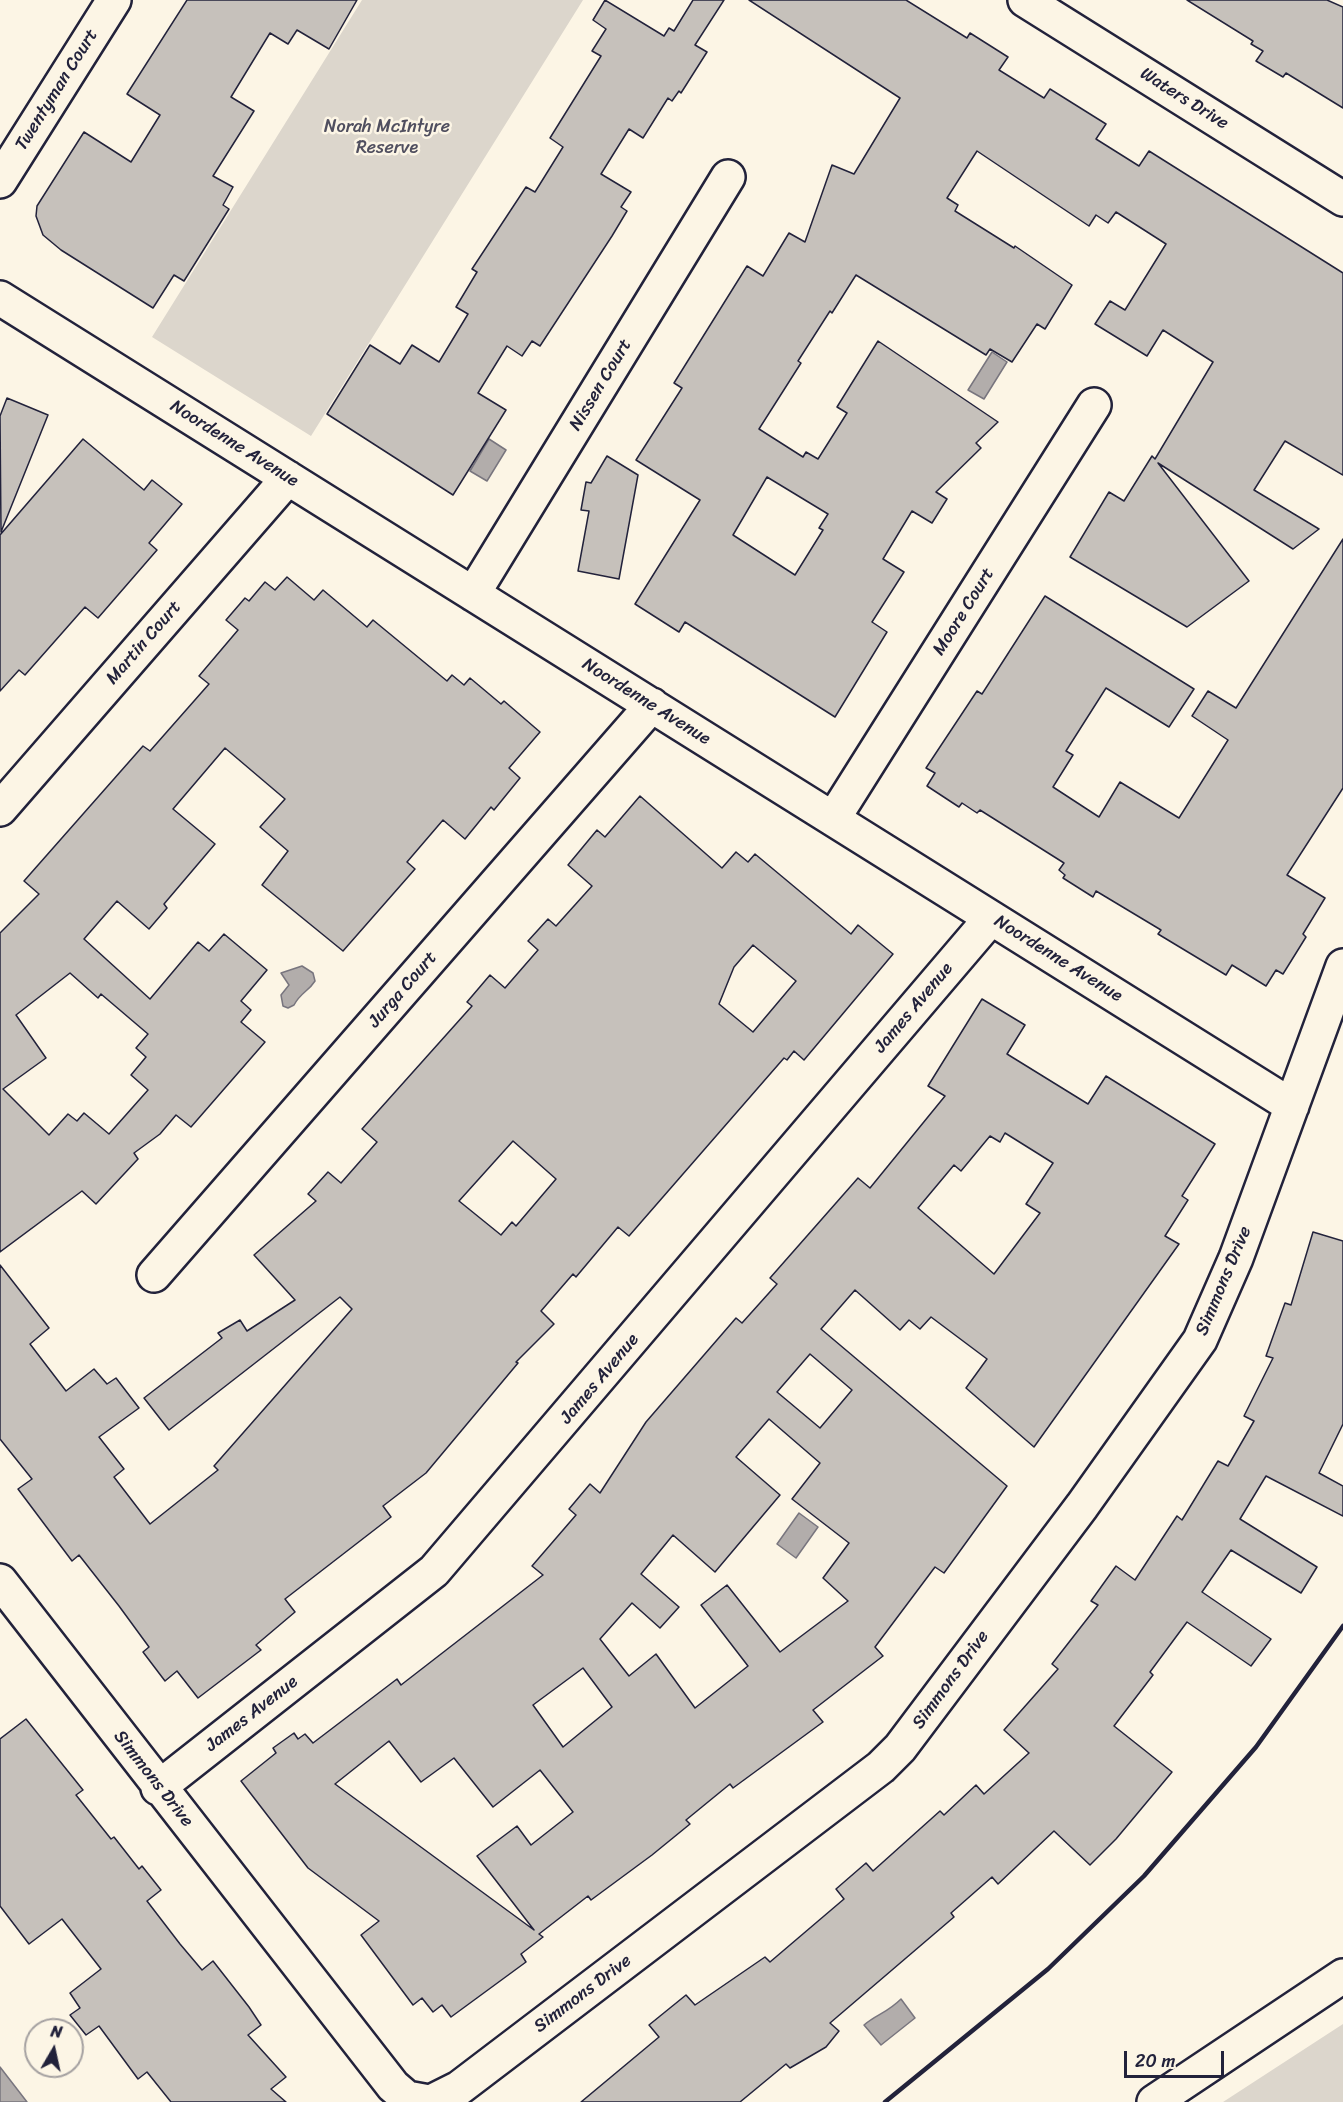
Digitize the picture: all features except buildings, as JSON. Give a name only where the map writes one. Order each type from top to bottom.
[{"type":"street","name":"Twentyman Court","points":[[0,181],[114,0]]},
{"type":"street","name":"Waters Drive","points":[[1025,0],[1343,199]]},
{"type":"street","name":"Nissen Court","points":[[473,594],[728,177]]},
{"type":"street","name":"Noordenne Avenue","points":[[0,298],[1292,1106]]},
{"type":"street","name":"Moore Court","points":[[833,819],[1094,405]]},
{"type":"street","name":"Martin Court","points":[[0,809],[288,478]]},
{"type":"street","name":"Jurga Court","points":[[154,1275],[652,705]]},
{"type":"street","name":"James Avenue","points":[[159,1788],[434,1571],[991,918]]},
{"type":"street","points":[[1292,1106],[1343,966]]},
{"type":"street","name":"Simmons Drive","points":[[0,1581],[393,2086],[407,2098],[430,2102],[459,2088],[881,1767],[900,1748],[1082,1506],[1200,1340],[1236,1258],[1292,1106]]},
{"type":"street","points":[[1155,2102],[1343,1976]]},
{"type":"green space","name":"Norah McIntyre Reserve","points":[[362,0],[583,0],[311,436],[152,337]]},
{"type":"green space","points":[[1343,2024],[1343,2102],[1223,2102]]},
{"type":"shaded area","points":[[992,352],[1007,362],[984,399],[968,390]]},
{"type":"shaded area","points":[[489,439],[506,450],[487,481],[470,471]]},
{"type":"shaded area","points":[[302,966],[313,973],[315,981],[294,1005],[288,1008],[283,1006],[281,995],[289,985],[281,973]]},
{"type":"shaded area","points":[[799,1513],[818,1527],[796,1558],[777,1544]]},
{"type":"shaded area","points":[[901,1999],[915,2018],[881,2045],[864,2025]]},
{"type":"shaded area","points":[[0,2067],[27,2102],[0,2102]]},
{"type":"railway","points":[[885,2102],[1048,1969],[1144,1876],[1256,1747],[1343,1626]]}]
